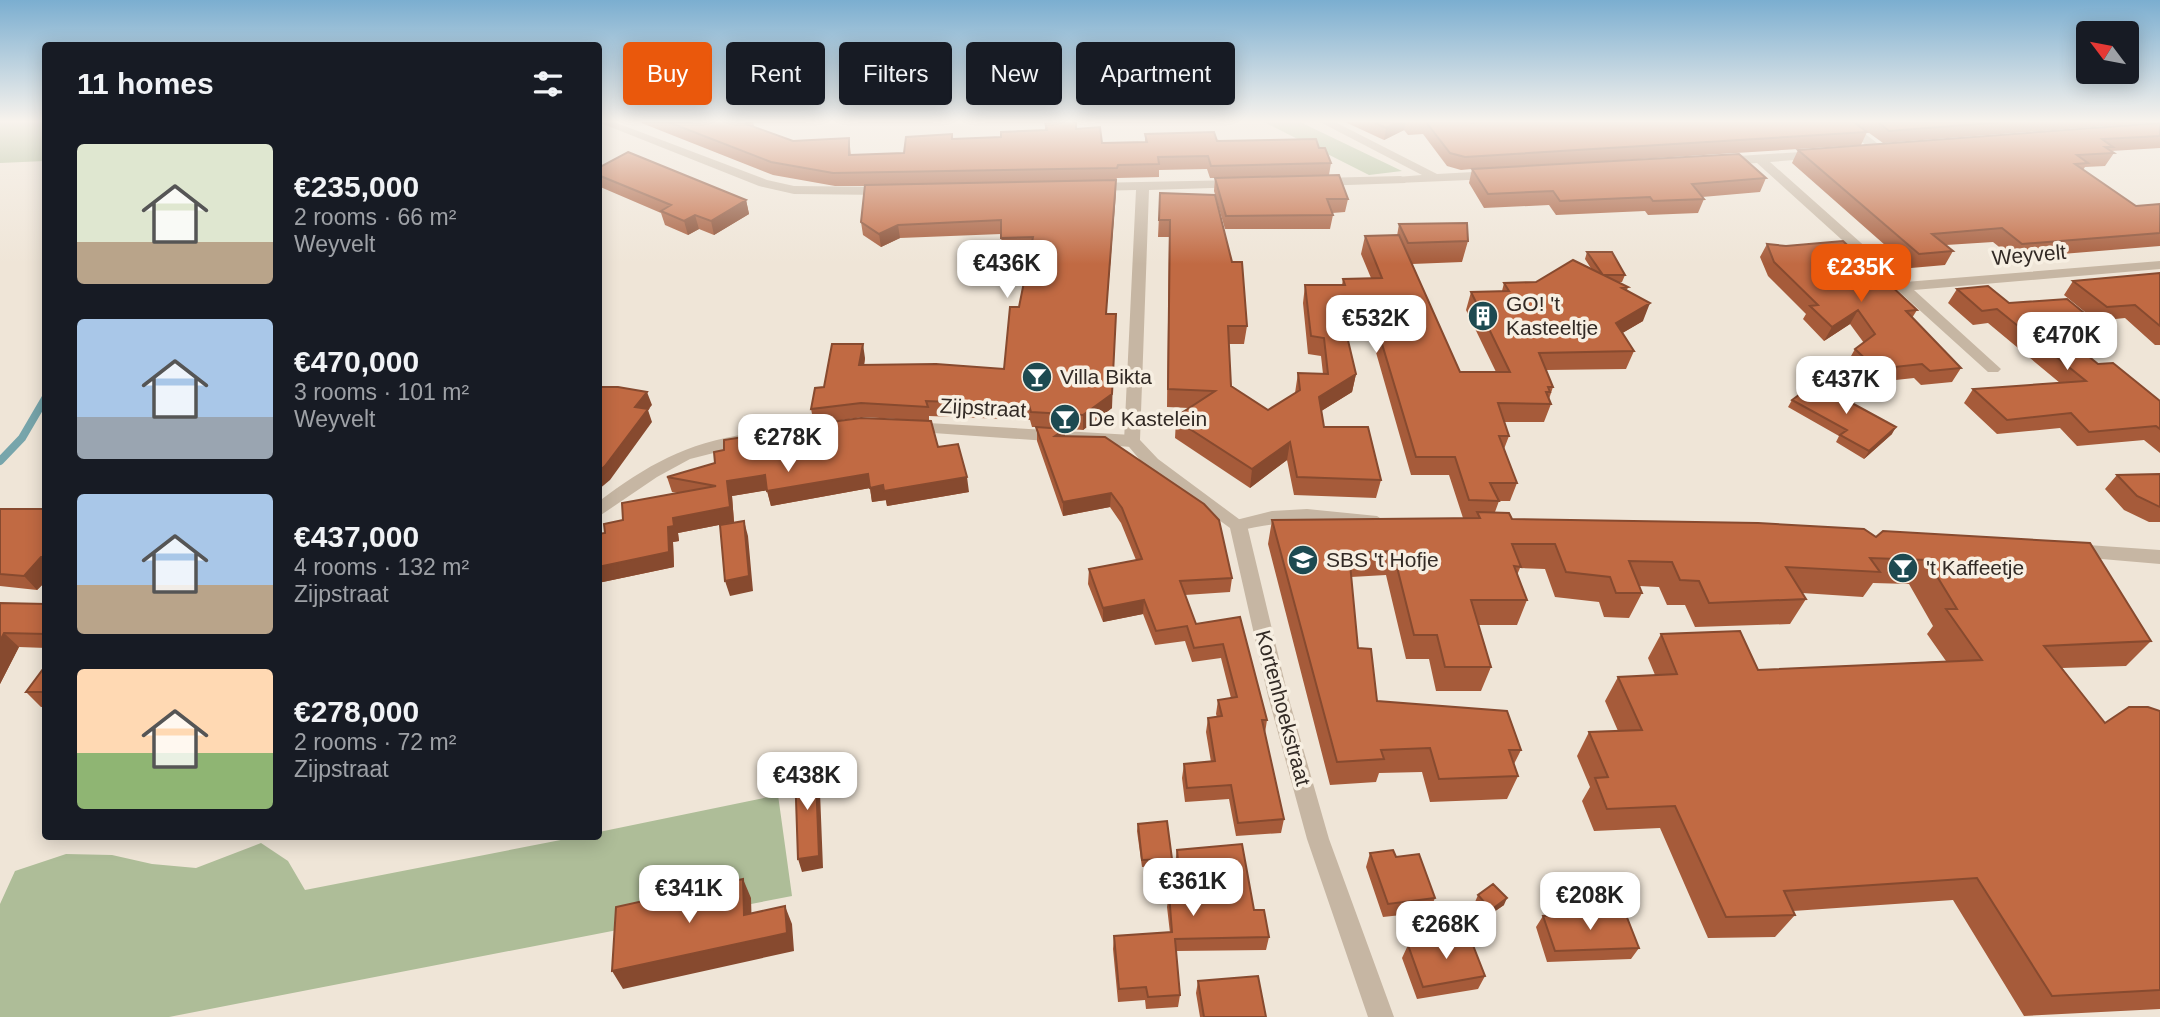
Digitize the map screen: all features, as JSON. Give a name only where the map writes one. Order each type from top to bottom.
[{"type":"street","points":[[727,169],[763,183],[794,190],[834,193],[904,191]]},
{"type":"street","points":[[1423,169],[1436,178]]},
{"type":"street","points":[[1772,169],[1993,369]]},
{"type":"street","points":[[1303,183],[1503,174]]},
{"type":"street","points":[[1084,187],[1250,184]]},
{"type":"street","points":[[1143,186],[1132,441],[1152,463],[1238,525],[1261,517],[1291,516],[1400,524]]},
{"type":"street","name":"Weyvelt","points":[[1901,287],[2160,265]]},
{"type":"street","name":"Zijpstraat","points":[[888,426],[1132,441]]},
{"type":"street","points":[[602,507],[661,464],[718,443],[771,436]]},
{"type":"street","name":"Kortenhoekstraat","points":[[1238,525],[1278,696],[1318,839],[1381,1017]]},
{"type":"street","points":[[2055,550],[2160,557]]},
{"type":"green space","points":[[1358,169],[1402,171],[1369,175]]},
{"type":"green space","points":[[778,795],[792,896],[169,1017],[0,1017],[0,904],[15,871],[66,854],[112,855],[152,864],[196,868],[261,843],[288,861],[305,890],[561,840],[602,840],[602,831]]},
{"type":"building","points":[[602,169],[671,169],[746,200],[711,221],[695,215],[684,221],[661,211],[671,205],[602,177]]},
{"type":"building","points":[[813,169],[1034,169],[833,173]]},
{"type":"building","points":[[1472,169],[1756,169],[1766,178],[1692,184],[1704,199],[1653,201],[1650,197],[1560,201],[1553,191],[1488,194]]},
{"type":"building","points":[[1821,169],[2083,169],[2136,206],[2160,204],[2160,233],[2022,244],[2002,228],[1932,234],[1953,251],[1919,254]]},
{"type":"building","points":[[1339,175],[1348,199],[1327,199],[1333,215],[1226,216],[1215,178]]},
{"type":"building","points":[[1116,180],[1106,314],[1116,314],[1112,394],[1083,415],[1031,412],[1029,405],[926,401],[928,407],[861,403],[811,409],[815,388],[824,387],[832,344],[863,344],[859,365],[936,364],[1004,369],[1010,307],[1019,307],[1033,237],[1001,238],[1001,220],[898,225],[879,234],[861,222],[865,185]]},
{"type":"building","points":[[1160,193],[1215,195],[1232,262],[1242,262],[1247,326],[1228,326],[1231,386],[1268,410],[1300,390],[1298,373],[1328,374],[1324,338],[1311,336],[1305,285],[1345,285],[1343,279],[1382,278],[1365,236],[1399,235],[1460,372],[1510,372],[1471,292],[1509,291],[1504,283],[1536,282],[1573,260],[1628,287],[1622,288],[1650,303],[1616,323],[1634,351],[1539,353],[1553,387],[1548,387],[1550,392],[1546,392],[1551,404],[1498,403],[1509,436],[1499,436],[1517,483],[1490,483],[1499,501],[1469,500],[1455,457],[1416,457],[1370,304],[1341,311],[1356,374],[1319,397],[1324,427],[1368,427],[1381,480],[1297,477],[1290,442],[1252,469],[1176,420],[1183,416],[1180,414],[1215,391],[1168,389],[1170,220],[1159,220]]},
{"type":"building","points":[[1467,223],[1468,241],[1408,243],[1399,224]]},
{"type":"building","points":[[1843,241],[1917,310],[1906,311],[1961,368],[1930,371],[1922,364],[1876,369],[1855,349],[1875,334],[1858,310],[1832,327],[1810,306],[1818,305],[1774,262],[1767,244],[1786,246]]},
{"type":"building","points":[[1587,252],[1612,252],[1625,275],[1603,275]]},
{"type":"building","points":[[2160,273],[2160,326],[2135,305],[2107,307],[2073,281]]},
{"type":"building","points":[[1988,286],[2009,303],[2067,299],[2099,325],[2055,329],[2098,364],[2113,363],[2160,401],[2160,429],[2156,426],[2089,432],[2071,413],[2007,420],[1973,389],[2086,381],[1997,309],[1982,311],[1957,289]]},
{"type":"building","points":[[1815,383],[1896,427],[1869,451],[1840,435],[1847,430],[1792,400]]},
{"type":"building","points":[[602,387],[647,392],[635,407],[648,409],[602,469]]},
{"type":"building","points":[[861,418],[931,421],[938,447],[958,444],[967,477],[884,491],[883,485],[870,488],[868,474],[767,491],[765,475],[727,481],[730,507],[673,518],[674,526],[668,527],[669,552],[602,566],[604,524],[623,520],[622,503],[716,486],[667,477],[715,463],[714,452],[724,450],[724,440]]},
{"type":"building","points":[[1036,427],[1065,429],[1055,436],[1105,437],[1204,504],[1219,520],[1232,578],[1180,581],[1196,624],[1240,617],[1267,720],[1262,720],[1284,819],[1238,823],[1231,785],[1187,788],[1184,764],[1215,761],[1208,718],[1222,716],[1218,700],[1237,697],[1223,644],[1194,648],[1187,626],[1156,631],[1144,600],[1103,608],[1089,569],[1142,559],[1122,508],[1111,493],[1063,502]]},
{"type":"building","points":[[2160,474],[2160,507],[2137,496],[2117,475]]},
{"type":"building","points":[[0,509],[42,509],[42,557],[24,576],[0,574]]},
{"type":"building","points":[[1477,512],[1509,513],[1512,519],[1758,523],[1864,529],[1876,537],[1883,531],[2090,543],[2151,641],[2044,646],[2105,723],[2129,707],[2148,707],[2160,711],[2160,990],[2052,996],[1977,878],[1784,891],[1795,915],[1726,917],[1675,806],[1607,809],[1595,778],[1608,777],[1589,732],[1642,730],[1618,677],[1677,674],[1661,634],[1740,631],[1758,670],[1982,660],[1946,609],[1957,609],[1927,560],[1870,558],[1880,572],[1786,567],[1806,599],[1709,603],[1699,581],[1680,580],[1672,562],[1629,561],[1642,593],[1616,593],[1610,577],[1566,572],[1555,544],[1512,544],[1521,567],[1514,566],[1527,600],[1471,600],[1491,667],[1445,667],[1437,635],[1414,635],[1393,551],[1349,553],[1358,648],[1371,649],[1377,701],[1507,711],[1521,750],[1509,750],[1518,776],[1439,779],[1430,748],[1381,750],[1384,759],[1337,762],[1272,520],[1480,518]]},
{"type":"building","points":[[744,521],[749,576],[725,581],[720,525]]},
{"type":"building","points":[[0,603],[42,604],[42,634],[4,633],[0,641]]},
{"type":"building","points":[[42,670],[42,692],[26,692]]},
{"type":"building","points":[[815,765],[819,856],[798,859],[795,769]]},
{"type":"building","points":[[1167,821],[1172,859],[1142,860],[1138,824]]},
{"type":"building","points":[[1242,844],[1254,910],[1264,910],[1269,937],[1175,939],[1180,995],[1148,997],[1146,987],[1119,989],[1114,936],[1172,932],[1169,893],[1181,892],[1177,850]]},
{"type":"building","points":[[1393,850],[1396,857],[1419,854],[1435,898],[1388,904],[1370,853]]},
{"type":"building","points":[[743,879],[744,915],[785,906],[787,933],[612,971],[616,907]]},
{"type":"building","points":[[1493,884],[1507,898],[1491,910],[1478,895]]},
{"type":"building","points":[[1600,912],[1601,916],[1626,915],[1639,948],[1555,951],[1543,916]]},
{"type":"building","points":[[1469,935],[1485,976],[1423,987],[1408,945]]},
{"type":"building","points":[[1258,976],[1266,1017],[1204,1017],[1198,981]]},
{"type":"waterway","points":[[0,461],[22,438],[42,404]]},
{"type":"place","name":"GO! 't Kasteeltje","points":[[1483,316]]},
{"type":"place","name":"Villa Bikta","points":[[1037,377]]},
{"type":"place","name":"De Kastelein","points":[[1065,419]]},
{"type":"place","name":"SBS 't Hofje","points":[[1303,560]]},
{"type":"place","name":"'t Kaffeetje","points":[[1903,568]]}]
